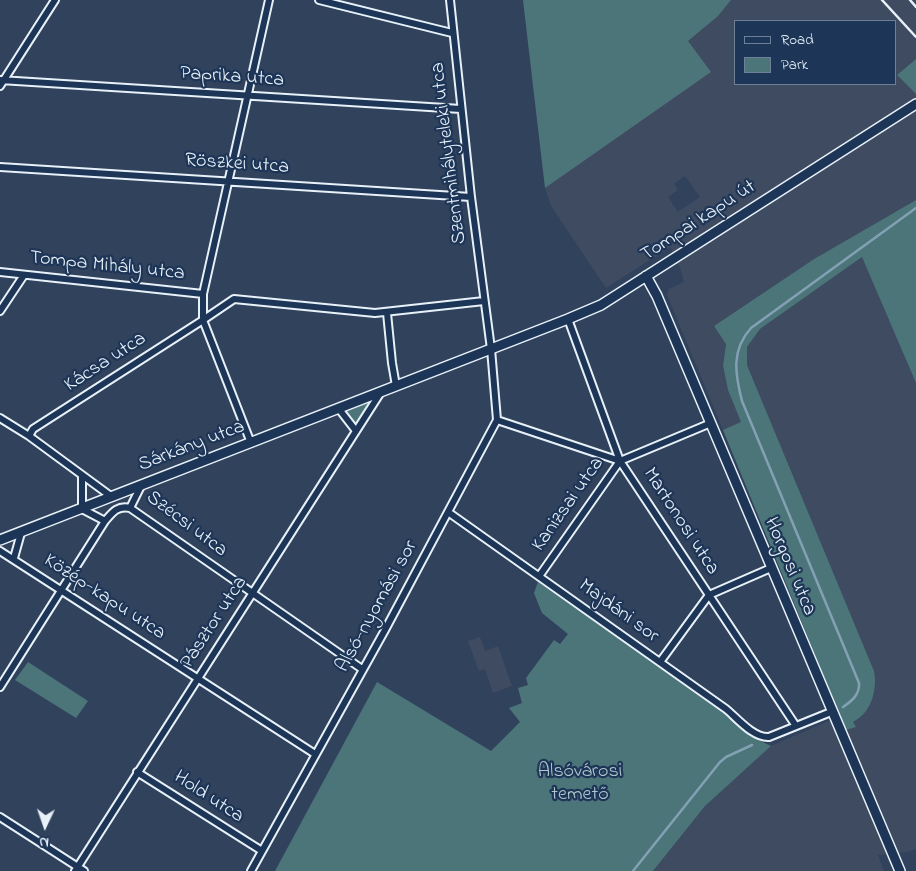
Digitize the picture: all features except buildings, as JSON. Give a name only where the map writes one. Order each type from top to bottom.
[{"type":"street","points":[[1,82],[55,0]]},
{"type":"street","points":[[203,294],[269,0]]},
{"type":"street","points":[[319,0],[452,33]]},
{"type":"street","name":"Szentmihályteleki utca","points":[[450,0],[452,33],[471,197],[491,349]]},
{"type":"street","name":"Paprika utca","points":[[1,82],[461,109]]},
{"type":"street","name":"Tompai kapu út","points":[[396,386],[601,305],[916,104]]},
{"type":"street","name":"Röszkei utca","points":[[0,166],[471,197]]},
{"type":"street","name":"Tompa Mihály utca","points":[[0,272],[203,294],[203,320]]},
{"type":"street","points":[[0,311],[24,275]]},
{"type":"street","name":"Horgosi utca","points":[[646,276],[657,296],[831,712],[900,871]]},
{"type":"street","points":[[251,443],[203,320],[234,299],[375,313],[484,301]]},
{"type":"street","points":[[387,313],[396,386]]},
{"type":"street","name":"Martonosi utca","points":[[568,319],[620,461],[796,726]]},
{"type":"street","name":"Kácsa utca","points":[[29,436],[33,429],[203,320]]},
{"type":"street","points":[[491,349],[497,420],[620,461]]},
{"type":"street","name":"Sárkány utca","points":[[0,540],[396,386]]},
{"type":"street","name":"Pásztor utca","points":[[76,869],[381,392]]},
{"type":"street","points":[[339,409],[356,432]]},
{"type":"street","points":[[0,418],[29,436],[112,497]]},
{"type":"street","name":"Alsó-nyomási sor","points":[[251,871],[385,630],[497,420]]},
{"type":"street","name":"Kanizsai utca","points":[[540,575],[620,461],[711,423]]},
{"type":"street","points":[[82,476],[82,509],[105,521]]},
{"type":"street","name":"Szécsi utca","points":[[141,486],[130,508],[362,669]]},
{"type":"street","points":[[0,687],[105,521],[116,509],[123,506],[130,508]]},
{"type":"street","name":"Majdáni sor","points":[[448,512],[540,575],[726,709],[756,734],[769,737],[796,726]]},
{"type":"street","points":[[14,558],[21,533]]},
{"type":"street","name":"Közép-kapu utca","points":[[0,551],[14,558],[315,754]]},
{"type":"street","points":[[660,662],[709,595],[771,568]]},
{"type":"street","points":[[796,726],[831,712]]},
{"type":"street","name":"Hold utca","points":[[137,772],[262,851]]},
{"type":"street","points":[[0,817],[76,869],[84,871]]},
{"type":"shaded area","points":[[523,0],[916,0],[916,59],[897,75],[916,94],[916,200],[814,259],[714,326],[726,344],[723,366],[728,390],[742,422],[723,430],[667,295],[669,289],[684,282],[670,247],[606,288],[551,206],[545,188]],"holes":[[[685,176],[700,197],[678,212],[668,197],[678,190],[674,184]]]},
{"type":"shaded area","points":[[862,257],[916,383],[916,849],[908,852],[878,855],[884,871],[653,871],[705,806],[771,746],[840,716],[846,730],[855,726],[853,722],[861,717],[874,671],[747,365],[747,347],[760,329]]},
{"type":"shaded area","points":[[480,637],[485,651],[498,646],[512,686],[493,693],[485,669],[479,671],[468,641]]},
{"type":"green space","points":[[523,0],[731,0],[718,16],[688,41],[711,72],[545,188]]},
{"type":"green space","points":[[916,59],[916,94],[897,75]]},
{"type":"green space","points":[[916,200],[916,383],[862,257],[760,329],[747,347],[747,365],[874,671],[874,694],[868,708],[853,722],[856,727],[846,730],[723,430],[741,422],[728,390],[723,366],[726,344],[714,326],[814,259]]},
{"type":"green space","points":[[367,402],[370,405],[359,423],[356,424],[345,411]]},
{"type":"green space","name":"Alsóvárosi temető","points":[[538,582],[735,720],[750,736],[771,746],[705,806],[653,871],[275,871],[377,682],[491,751],[520,722],[509,708],[522,703],[518,688],[528,685],[526,678],[554,640],[560,644],[568,634],[542,613],[534,593]]},
{"type":"green space","points":[[28,662],[88,701],[76,718],[15,680]]},
{"type":"waterway","points":[[843,707],[855,697],[859,683],[742,401],[736,363],[740,345],[751,328],[916,208]]},
{"type":"waterway","points":[[633,871],[720,762],[726,757],[752,745]]},
{"type":"railway","points":[[882,0],[916,37]]},
{"type":"railway","points":[[910,0],[916,7]]}]
